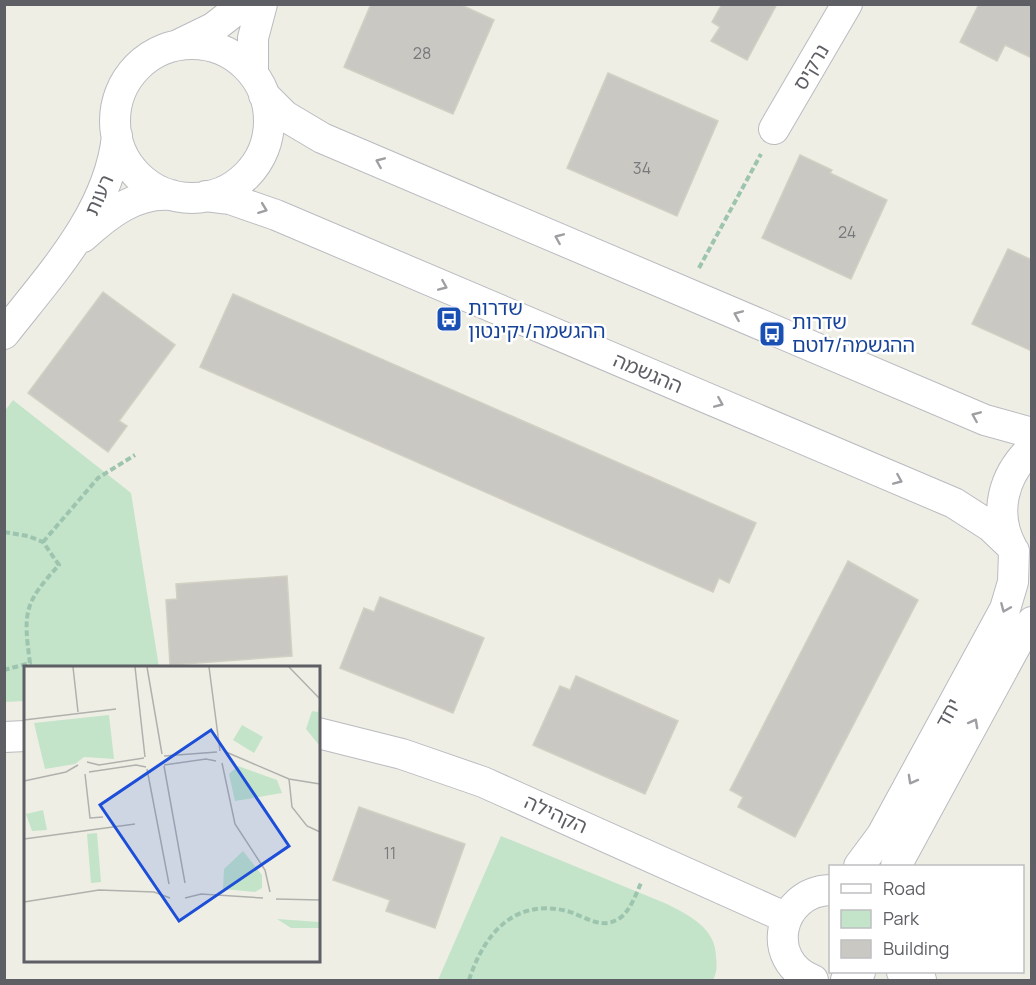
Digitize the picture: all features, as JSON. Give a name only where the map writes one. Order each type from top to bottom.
[{"type":"street","points":[[244,4],[213,27],[178,46],[155,54],[141,64],[128,78],[118,100],[117,136],[124,158],[139,177],[149,185],[171,195],[206,196],[229,188],[248,173],[261,153],[268,124],[267,106],[258,84],[253,38],[262,4]]},
{"type":"street","name":"נרקיס","points":[[774,129],[847,4]]},
{"type":"street","points":[[178,46],[201,45],[224,51],[235,57],[285,116],[316,135],[985,420],[1032,433]]},
{"type":"street","name":"רעות","points":[[4,334],[70,249],[90,217],[113,160],[117,136]]},
{"type":"street","name":"רעות","points":[[70,249],[96,225],[125,206],[156,194],[171,195]]},
{"type":"street","name":"ההגשמה","points":[[206,196],[239,201],[276,214],[954,503],[983,521],[1019,556]]},
{"type":"street","points":[[1019,556],[1003,524],[1004,489],[1015,466],[1032,448]]},
{"type":"street","name":"יחד","points":[[860,865],[882,835],[1002,616],[1019,556]]},
{"type":"street","name":"יחד","points":[[897,865],[1022,636],[1032,622]]},
{"type":"street","name":"הקהילה","points":[[320,734],[402,754],[483,782],[787,918]]},
{"type":"street","points":[[4,737],[24,736]]},
{"type":"street","points":[[813,981],[786,967],[783,939],[787,918],[801,900],[814,893],[828,890]]},
{"type":"street","points":[[904,973],[921,981]]},
{"type":"path","points":[[686,292],[774,129]]},
{"type":"path","points":[[43,542],[98,478],[135,454]]},
{"type":"path","points":[[4,532],[43,542],[59,565],[38,587],[27,610],[25,630],[30,663],[4,670]]},
{"type":"path","points":[[469,981],[484,947],[499,925],[519,914],[544,908],[568,911],[587,920],[604,924],[620,918],[630,905],[654,858]]},
{"type":"green space","points":[[13,400],[131,493],[159,666],[24,666],[24,701],[5,702],[4,412]]},
{"type":"green space","points":[[501,836],[667,904],[693,918],[707,931],[715,947],[717,966],[713,980],[438,980]]},
{"type":"building","points":[[371,4],[459,4],[494,20],[453,114],[344,67]]},
{"type":"building","points":[[722,4],[777,4],[747,60],[711,41],[720,27],[712,22]]},
{"type":"building","points":[[979,4],[1032,4],[1032,58],[1005,45],[997,61],[960,42]]},
{"type":"building","points":[[608,73],[718,121],[677,216],[567,168]]},
{"type":"building","points":[[800,155],[832,170],[830,173],[887,200],[851,279],[762,238]]},
{"type":"building","points":[[1008,249],[1032,260],[1032,351],[972,324]]},
{"type":"building","points":[[103,292],[175,345],[119,421],[127,426],[108,452],[28,393]]},
{"type":"building","points":[[233,294],[756,523],[729,583],[719,578],[713,592],[200,367]]},
{"type":"building","points":[[848,561],[918,600],[795,837],[738,807],[743,797],[730,790]]},
{"type":"building","points":[[287,576],[292,656],[170,665],[166,600],[177,599],[176,584]]},
{"type":"building","points":[[380,597],[484,638],[453,713],[340,668],[364,608],[374,612]]},
{"type":"building","points":[[576,676],[678,721],[645,794],[533,745],[560,686],[570,690]]},
{"type":"building","points":[[359,807],[465,844],[435,928],[386,911],[390,900],[333,880]]},
{"type":"place","name":"שדרות ההגשמה/יקינטון","points":[[449,319]]},
{"type":"place","name":"שדרות ההגשמה/לוטם","points":[[772,334]]}]
